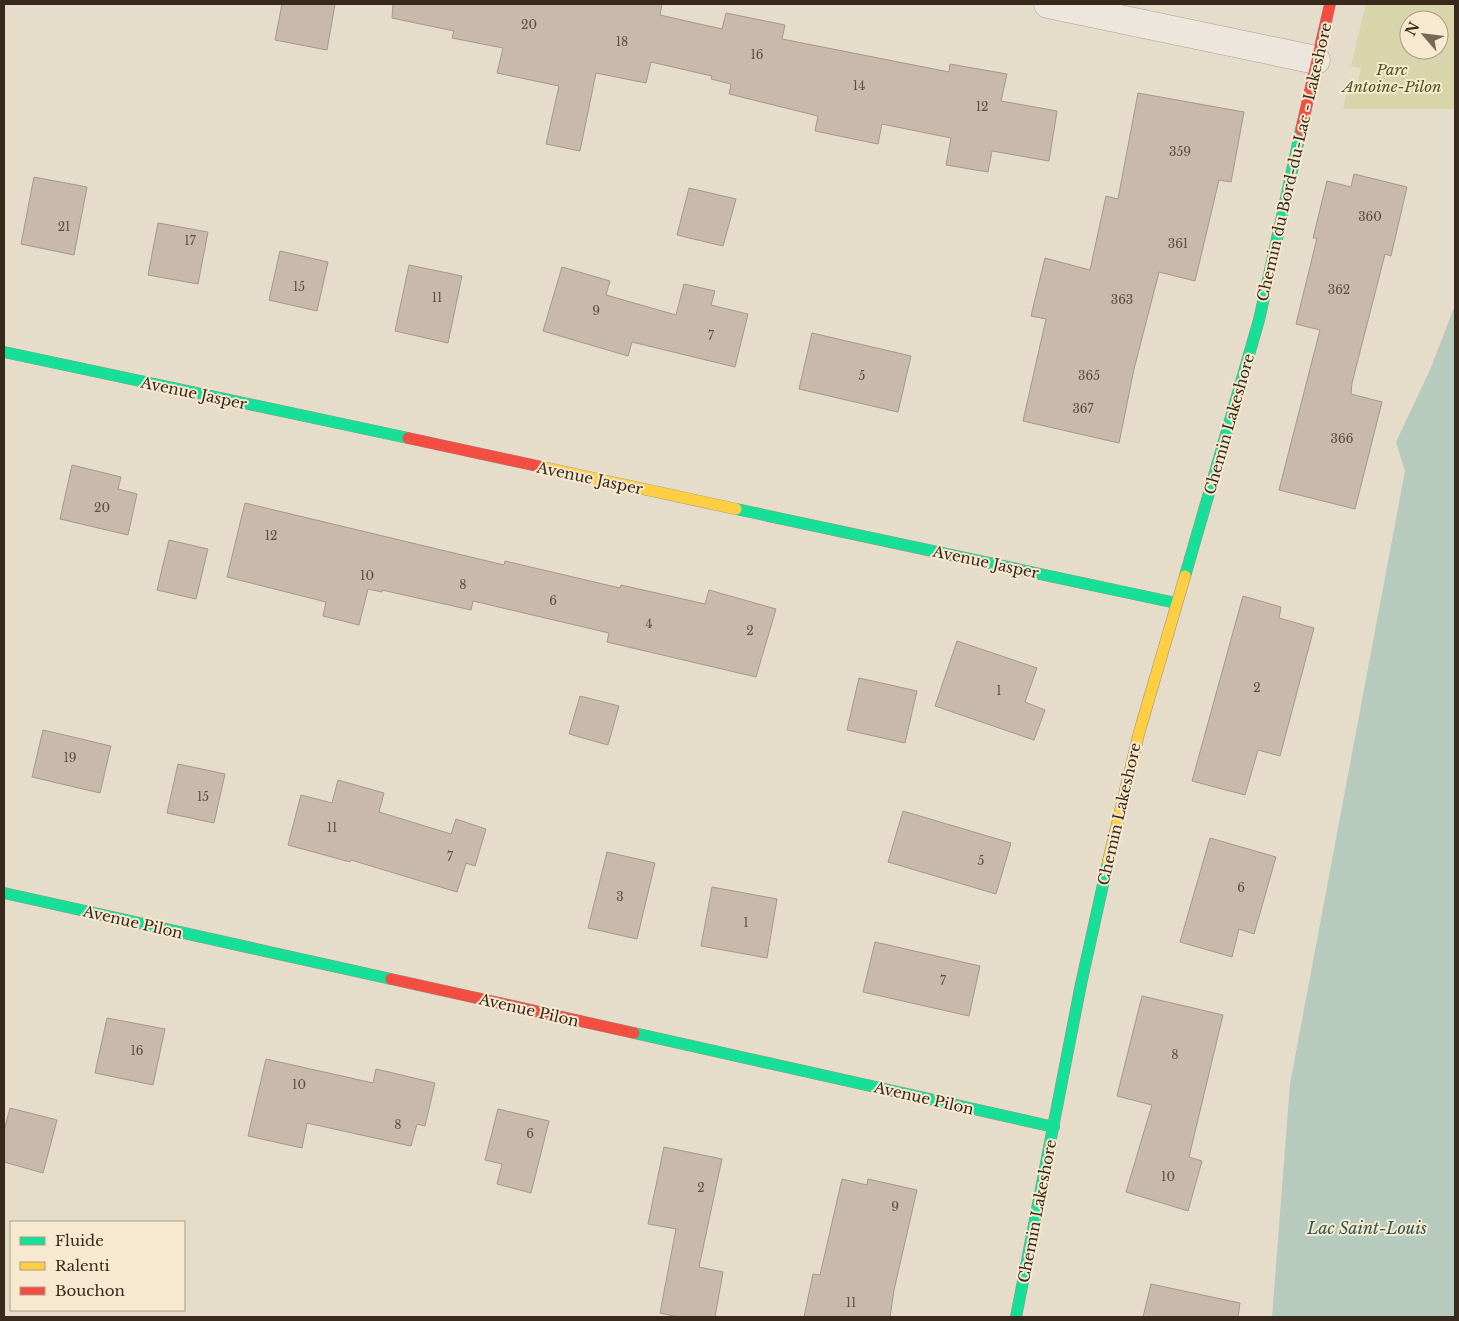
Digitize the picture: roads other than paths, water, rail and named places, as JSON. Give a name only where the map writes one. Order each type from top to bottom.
[{"type":"street","points":[[1048,4],[1316,60]]},
{"type":"street","name":"Chemin du Bord-du-Lac - Lakeshore","points":[[1259,320],[1330,4]]},
{"type":"street","name":"Chemin Lakeshore","points":[[1016,1317],[1081,984],[1120,808],[1176,603],[1227,436],[1259,320]]},
{"type":"street","name":"Avenue Jasper","points":[[4,352],[1176,603]]},
{"type":"street","name":"Avenue Pilon","points":[[4,893],[1054,1127]]},
{"type":"water","name":"Lac Saint-Louis","points":[[1455,305],[1455,1317],[1272,1317],[1290,1084],[1405,471],[1396,442],[1430,370]]},
{"type":"park label","name":"Parc Antoine-Pilon","points":[[1392,78]]}]
